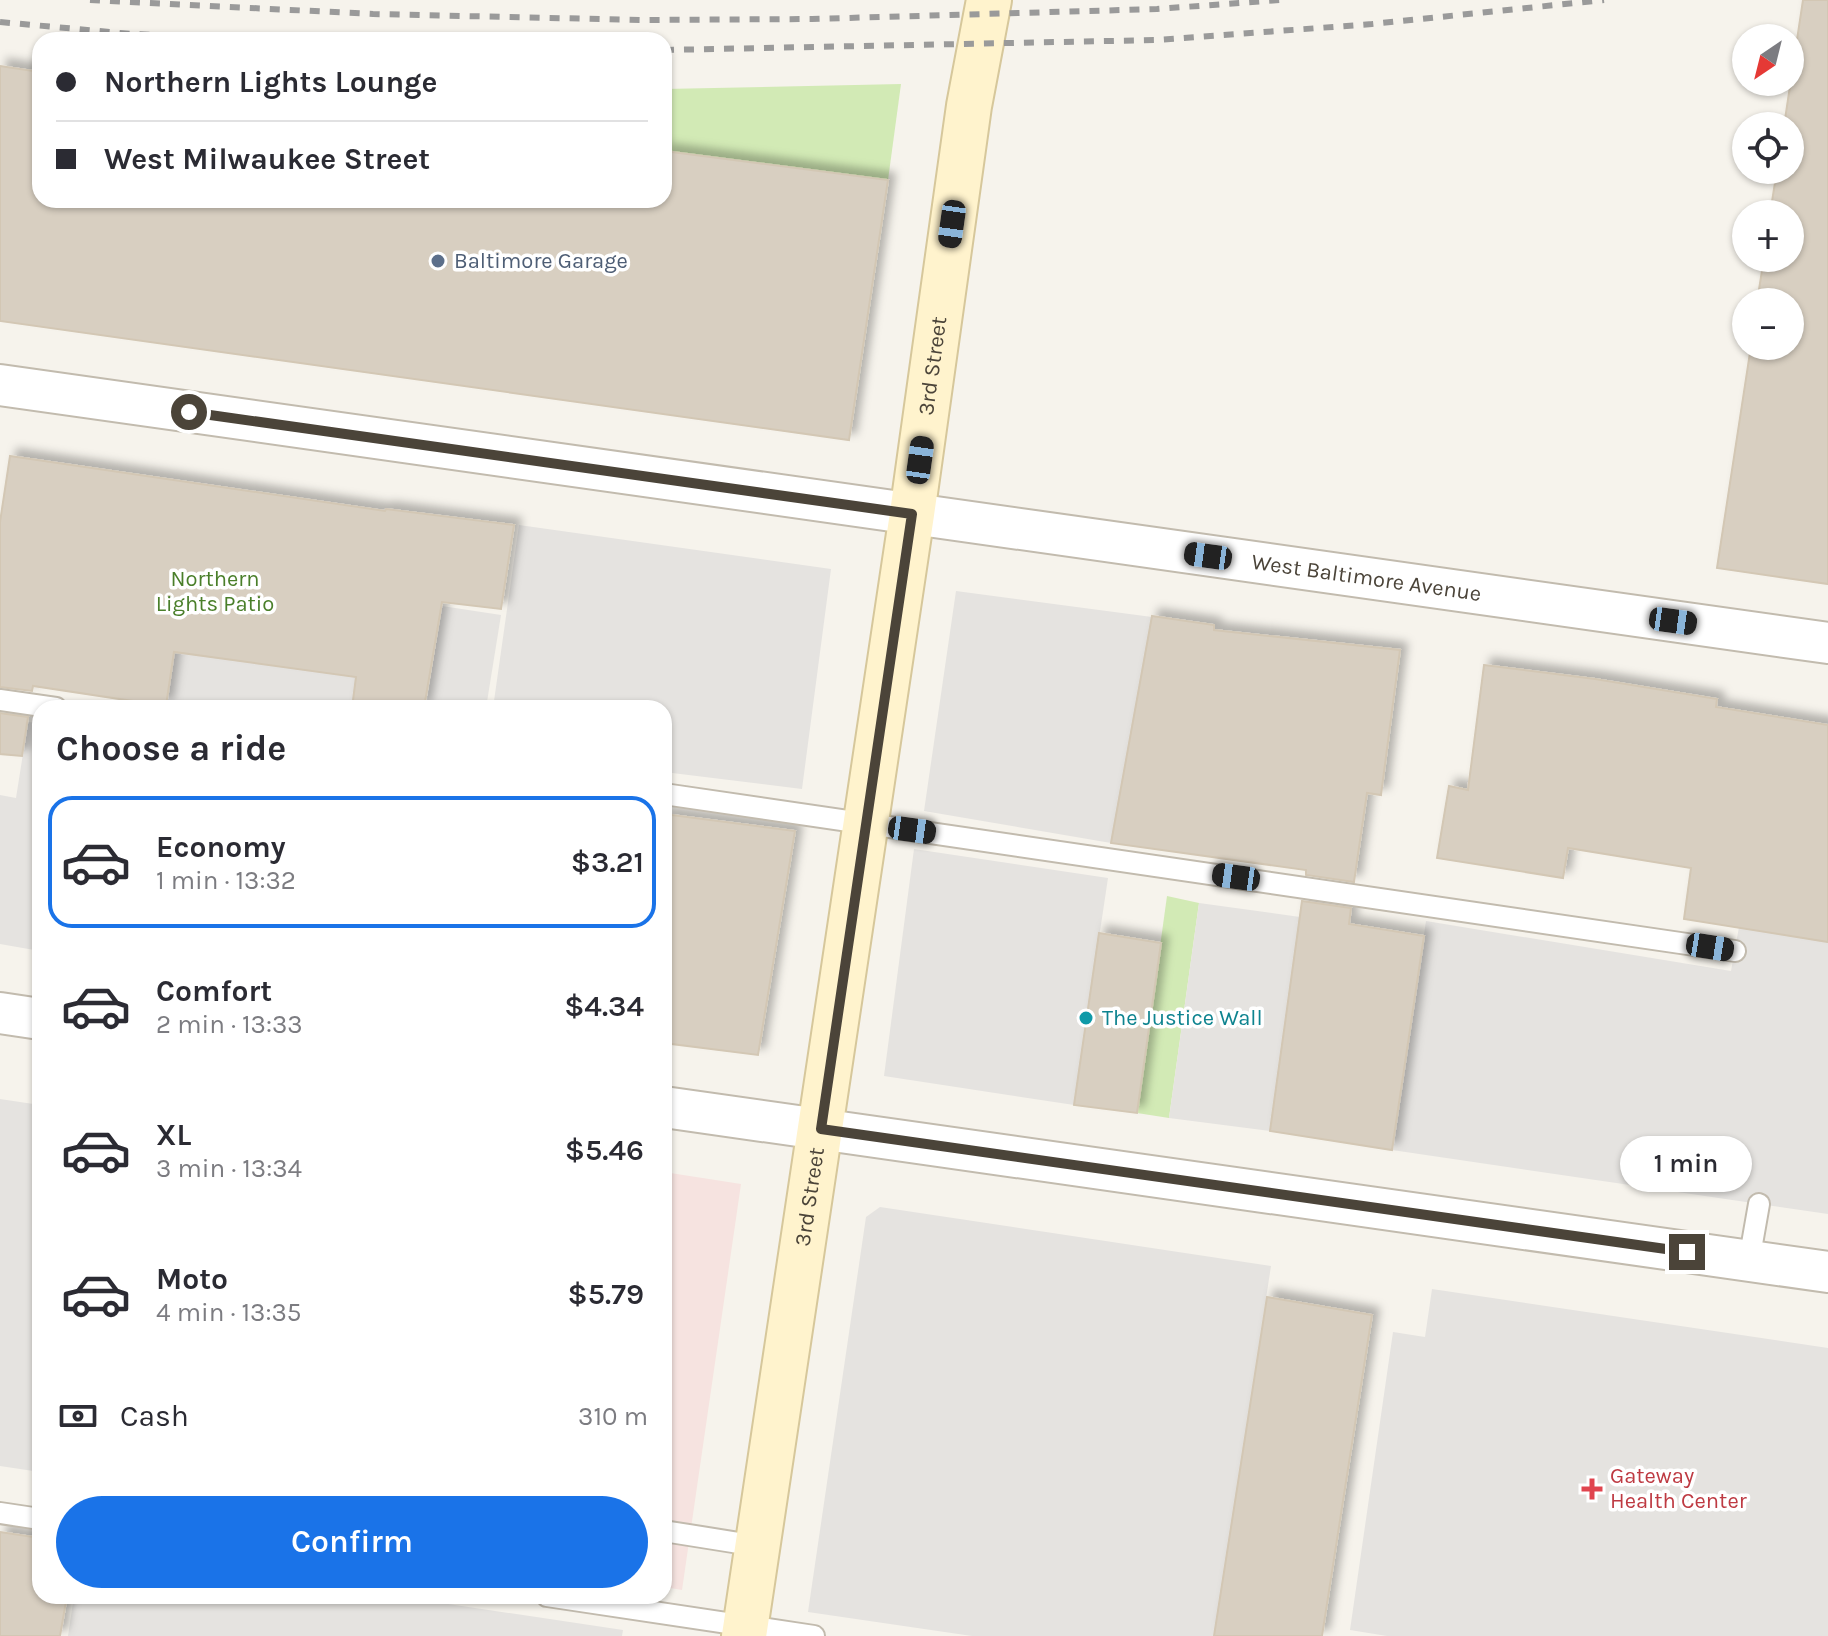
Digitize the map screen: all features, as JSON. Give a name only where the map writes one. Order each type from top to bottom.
[{"type":"street","name":"3rd Street","points":[[745,1631],[912,514],[969,106],[989,0]]},
{"type":"street","name":"West Baltimore Avenue","points":[[0,385],[1828,643]]},
{"type":"street","points":[[0,1013],[32,1018]]},
{"type":"street","points":[[672,1108],[1828,1272]]},
{"type":"lane","points":[[0,700],[32,705]]},
{"type":"lane","points":[[672,795],[1735,951]]},
{"type":"lane","points":[[1749,1261],[1759,1204]]},
{"type":"lane","points":[[0,1513],[32,1518]]},
{"type":"lane","points":[[672,1532],[758,1546]]},
{"type":"lane","points":[[592,1604],[745,1631],[814,1636]]},
{"type":"shaded area","points":[[519,525],[831,569],[802,789],[672,773],[672,700],[494,700]]},
{"type":"shaded area","points":[[956,591],[1152,617],[1111,843],[924,811]]},
{"type":"shaded area","points":[[442,606],[501,615],[487,700],[427,700]]},
{"type":"shaded area","points":[[177,629],[356,676],[353,700],[167,700]]},
{"type":"shaded area","points":[[28,722],[32,722],[32,950],[0,944],[0,795],[16,798]]},
{"type":"shaded area","points":[[914,849],[1108,878],[1074,1105],[884,1076]]},
{"type":"shaded area","points":[[1199,903],[1300,917],[1270,1131],[1169,1118]]},
{"type":"shaded area","points":[[1426,921],[1731,971],[1739,927],[1828,941],[1828,1214],[1392,1150]]},
{"type":"shaded area","points":[[0,1099],[32,1104],[32,1471],[0,1466]]},
{"type":"shaded area","points":[[672,1173],[741,1184],[682,1590],[672,1588]]},
{"type":"shaded area","points":[[880,1207],[1271,1266],[1214,1636],[972,1636],[808,1612],[866,1217]]},
{"type":"shaded area","name":"Gateway Health Center","points":[[1432,1289],[1828,1348],[1828,1636],[1387,1636],[1350,1630],[1393,1332],[1425,1337]]},
{"type":"shaded area","points":[[73,1604],[449,1604],[623,1630],[622,1636],[68,1636]]},
{"type":"green space","points":[[901,84],[888,180],[672,152],[672,89]]},
{"type":"green space","points":[[1167,896],[1199,903],[1169,1118],[1137,1113]]},
{"type":"building","points":[[1803,0],[1828,0],[1828,584],[1717,568],[1749,360],[1804,360],[1804,288],[1759,288],[1762,272],[1804,272],[1804,200],[1772,200],[1775,184],[1804,184],[1804,112],[1786,112],[1789,96],[1804,96],[1804,24],[1799,24]]},
{"type":"building","name":"Baltimore Garage","points":[[0,66],[32,71],[32,208],[672,208],[672,152],[888,180],[849,440],[0,321]]},
{"type":"building","points":[[10,456],[385,511],[514,525],[501,609],[442,602],[425,700],[353,700],[356,677],[174,652],[167,700],[126,700],[33,686],[32,691],[0,687],[0,522]]},
{"type":"building","points":[[1152,616],[1214,625],[1214,630],[1400,650],[1381,795],[1367,793],[1354,882],[1306,875],[1306,870],[1111,843]]},
{"type":"building","points":[[1484,665],[1717,699],[1716,707],[1828,725],[1828,942],[1684,919],[1691,868],[1568,848],[1563,878],[1437,858],[1449,786],[1468,790]]},
{"type":"building","points":[[0,713],[28,717],[22,756],[0,754]]},
{"type":"building","points":[[672,815],[795,831],[758,1055],[672,1044]]},
{"type":"building","points":[[1302,901],[1351,908],[1349,924],[1424,936],[1392,1150],[1270,1131]]},
{"type":"building","points":[[1099,933],[1161,943],[1137,1113],[1074,1105]]},
{"type":"building","points":[[1267,1297],[1372,1315],[1322,1636],[1214,1636]]},
{"type":"building","points":[[0,1532],[32,1537],[32,1604],[66,1604],[60,1636],[0,1636]]},
{"type":"railway","points":[[90,0],[373,14],[643,20],[812,19],[1157,9],[1280,0]]},
{"type":"railway","points":[[672,50],[1158,40],[1372,24],[1604,0]]},
{"type":"railway","points":[[0,22],[110,32]]},
{"type":"place","name":"Baltimore Garage","points":[[438,261]]},
{"type":"place","name":"The Justice Wall","points":[[1086,1018]]},
{"type":"place","name":"Gateway Health Center","points":[[1592,1489]]},
{"type":"route","points":[[189,412],[912,514],[821,1129],[1687,1252]]},
{"type":"park label","name":"Northern Lights Patio","points":[[215,592]]}]
